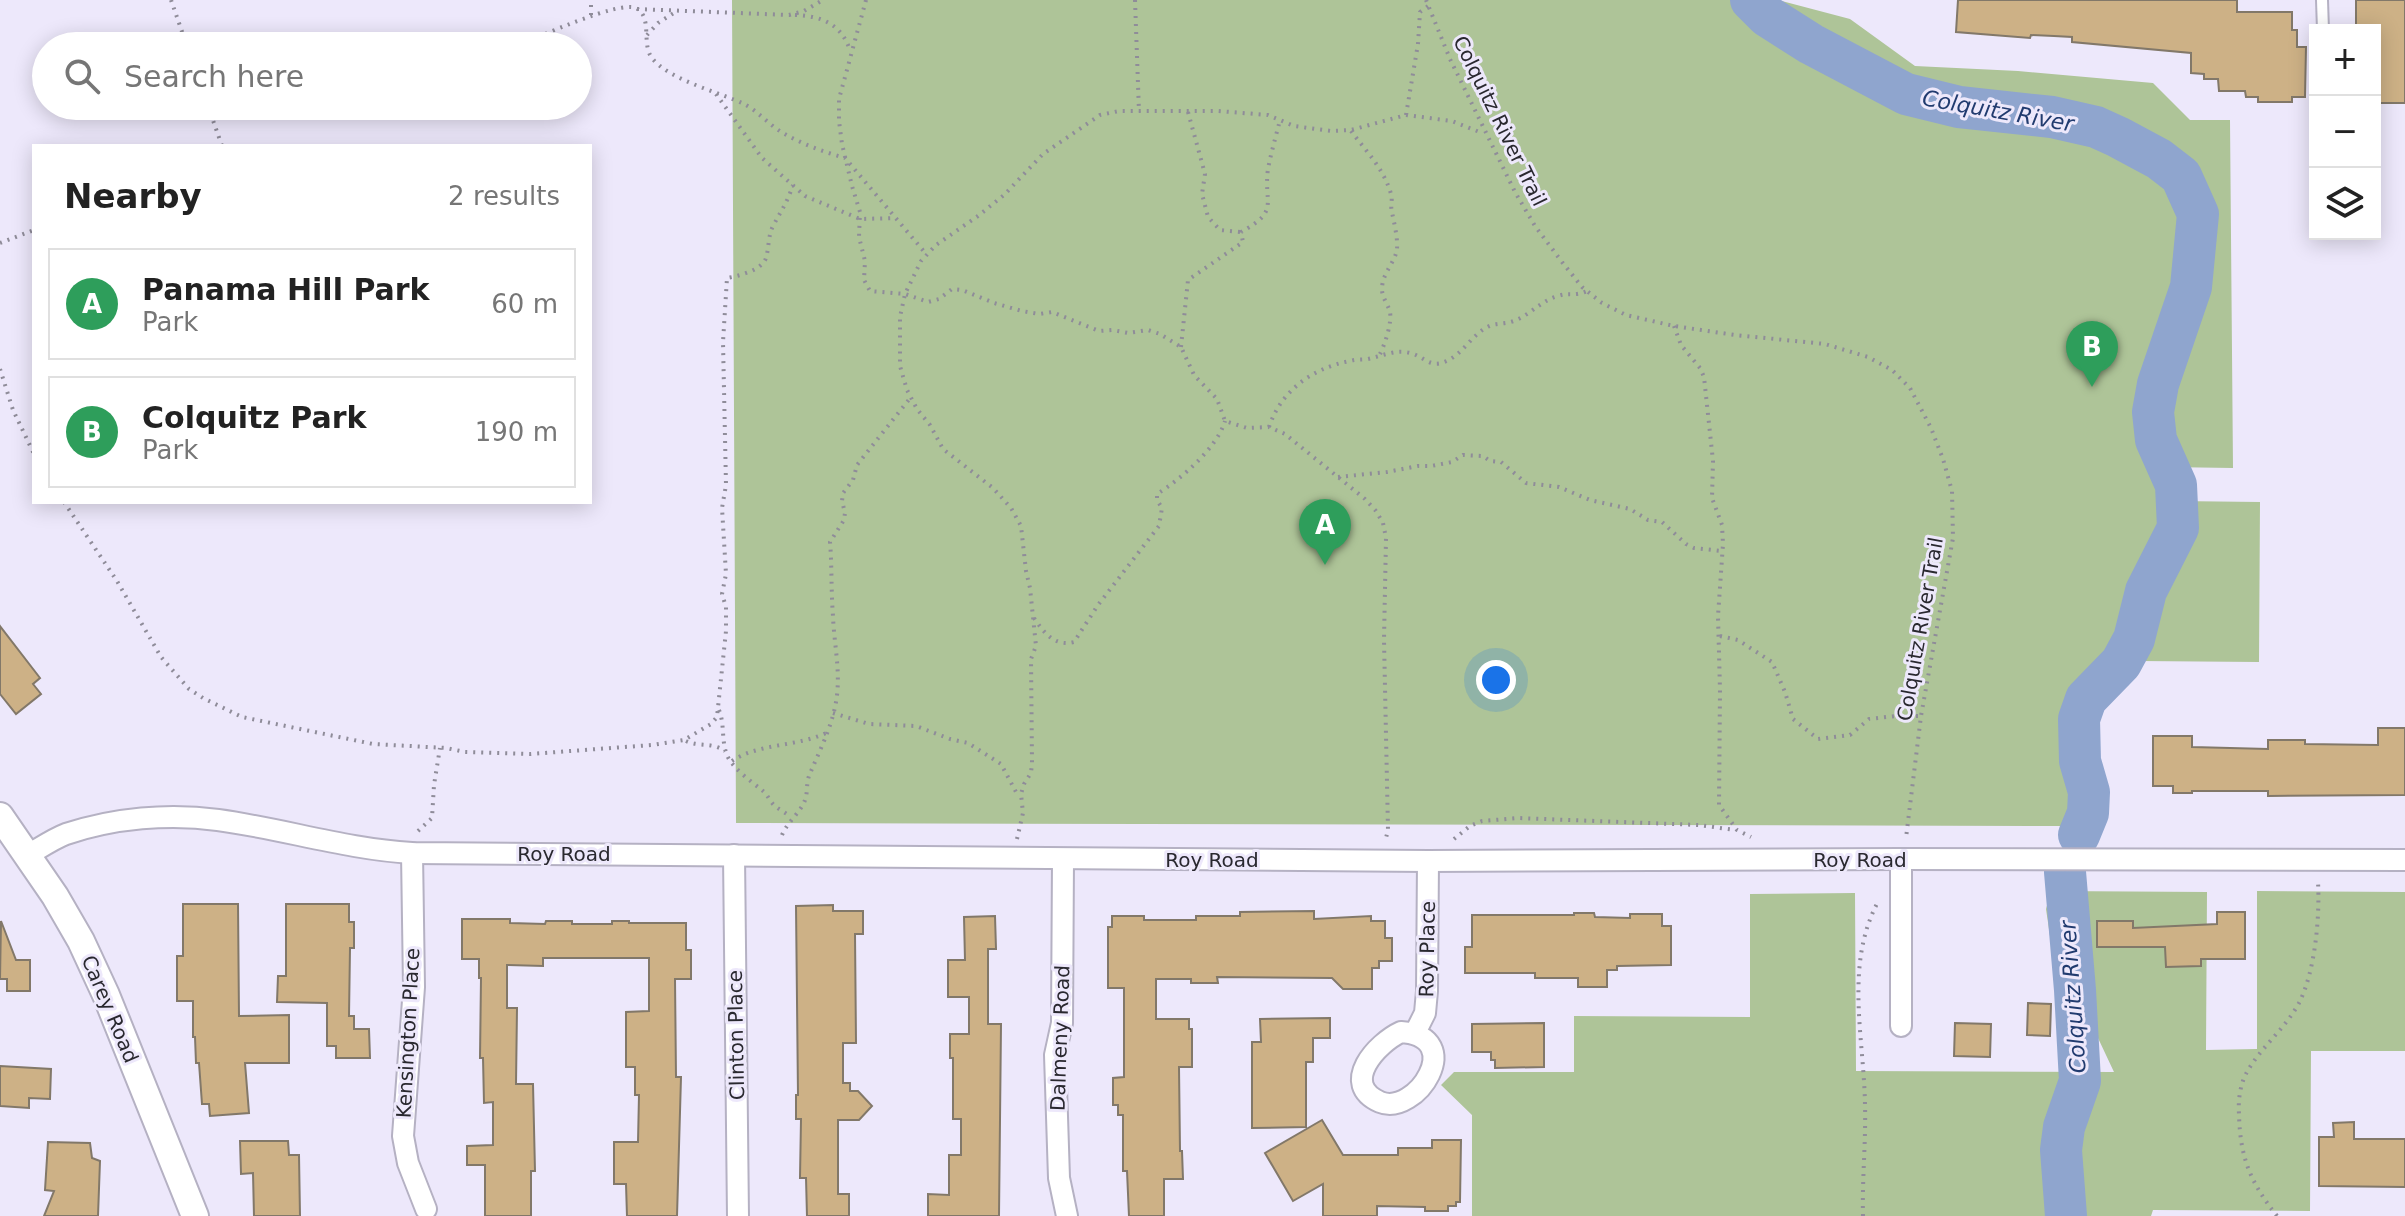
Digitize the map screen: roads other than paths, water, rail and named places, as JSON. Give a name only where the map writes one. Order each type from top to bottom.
[{"type":"street","name":"Carey Road","points":[[0,816],[55,896],[81,941],[106,995],[195,1216]]},
{"type":"street","name":"Roy Road","points":[[28,855],[64,835],[108,824],[178,817],[215,819],[375,851],[412,853],[1015,857],[1063,860],[2405,860]]},
{"type":"street","name":"Kensington Place","points":[[412,853],[414,987],[403,1136],[408,1163],[426,1209]]},
{"type":"street","name":"Clinton Place","points":[[734,855],[738,1216]]},
{"type":"street","points":[[1901,859],[1901,1026]]},
{"type":"street","name":"Dalmeny Road","points":[[1063,860],[1062,1023],[1055,1055],[1059,1178],[1067,1216]]},
{"type":"street","name":"Roy Place","points":[[1415,1033],[1425,1013],[1426,1002],[1428,861]]},
{"type":"lane","points":[[2322,0],[2323,24]]},
{"type":"waterway","name":"Colquitz River","points":[[1751,0],[1767,16],[1811,44],[1906,94],[1959,107],[2052,117],[2096,127],[2118,137],[2159,159],[2181,176],[2198,214],[2191,287],[2158,384],[2153,412],[2156,440],[2176,485],[2178,528],[2146,591],[2134,639],[2121,663],[2086,699],[2079,719],[2080,761],[2089,792],[2088,813],[2079,835]]},
{"type":"waterway","name":"Colquitz River","points":[[2065,872],[2080,1081],[2064,1127],[2061,1150],[2066,1216]]},
{"type":"place","name":"Colquitz Park","points":[[2092,387]]},
{"type":"place","name":"Panama Hill Park","points":[[1325,565]]}]
